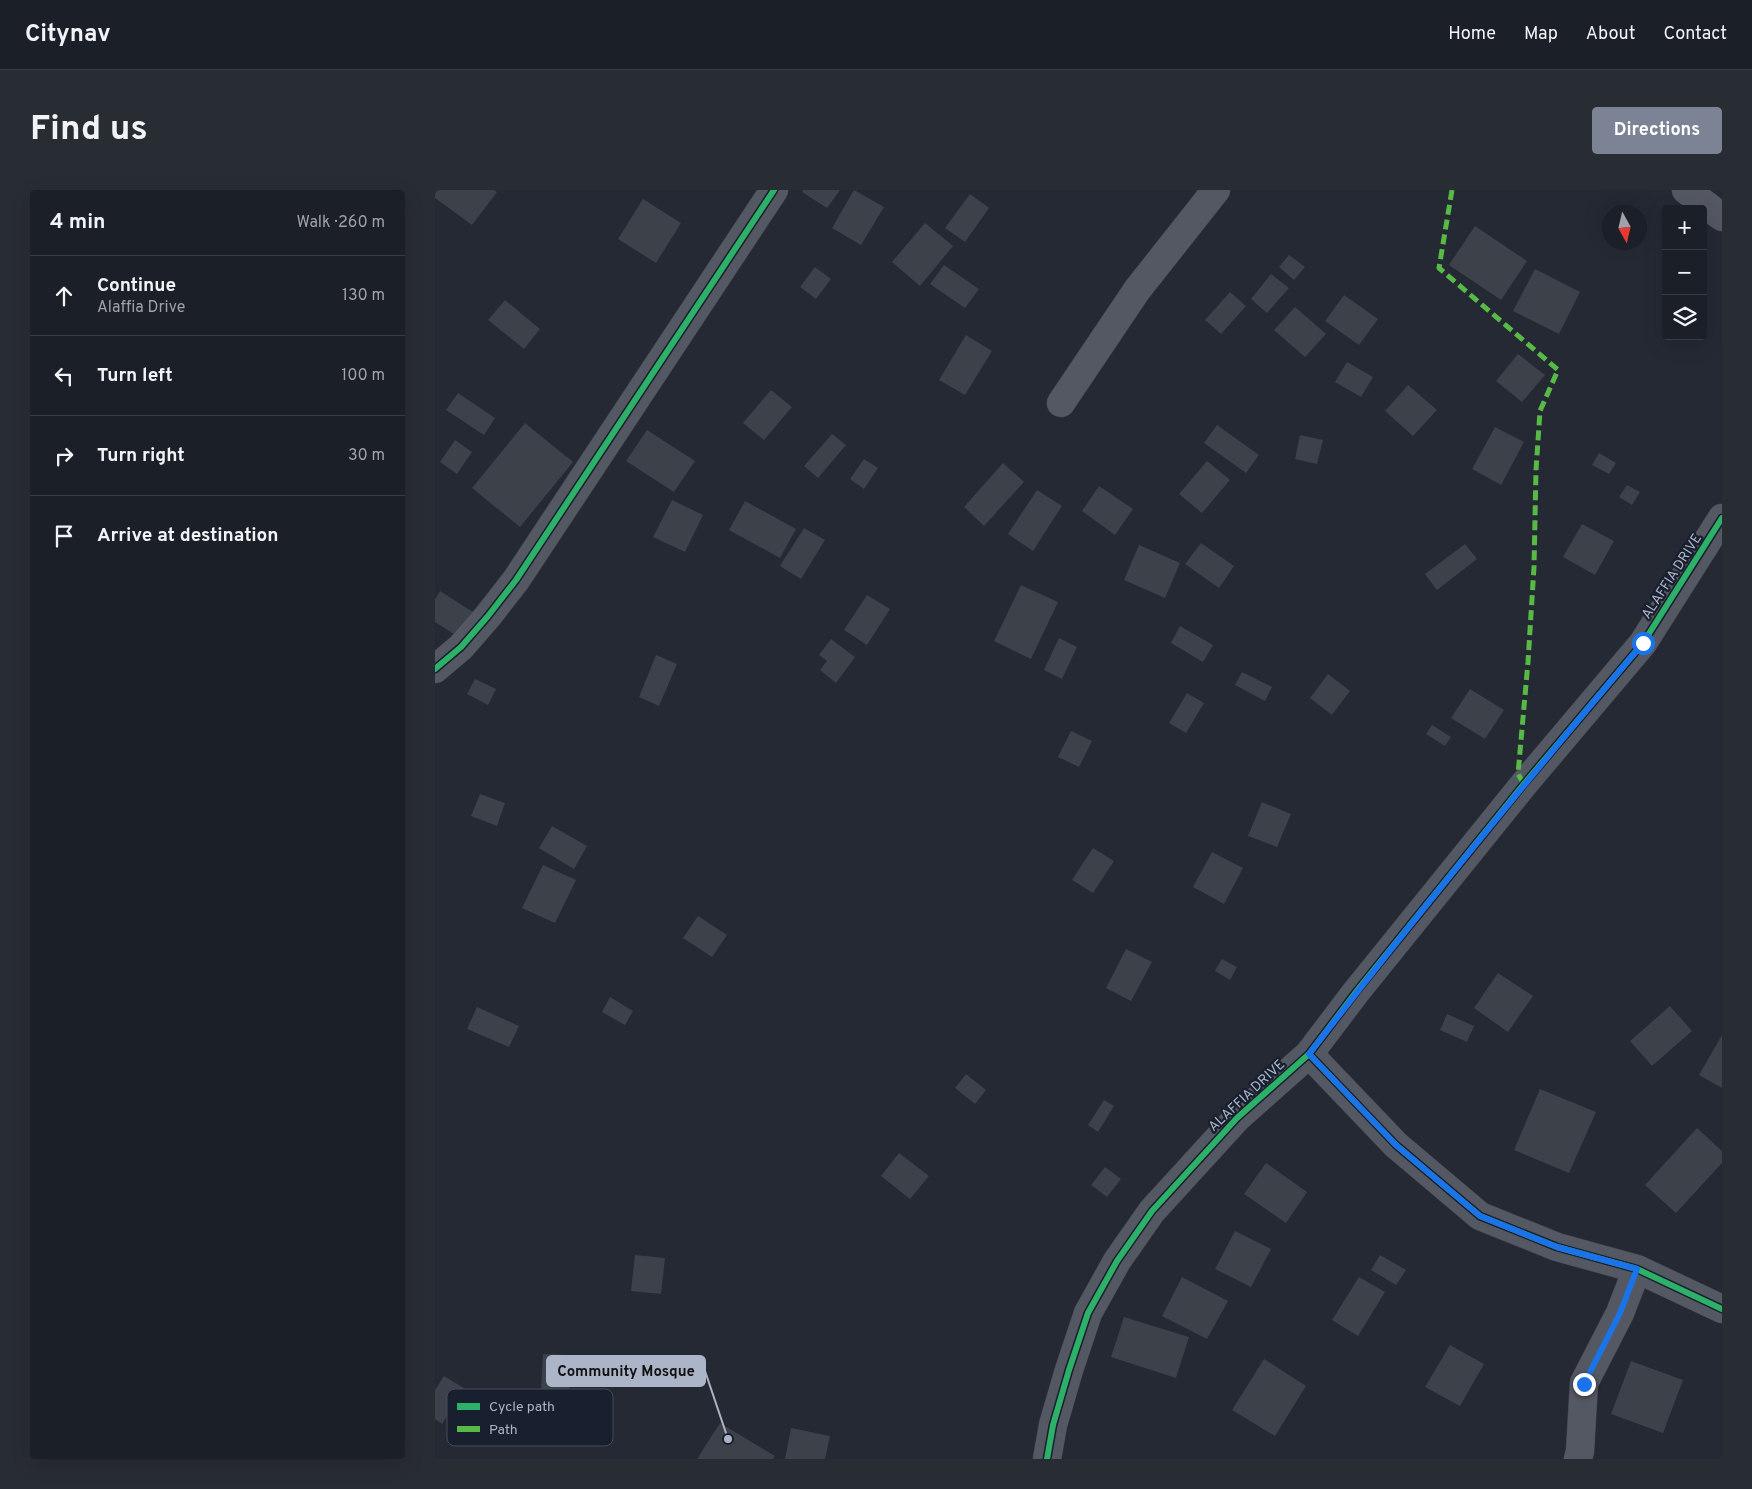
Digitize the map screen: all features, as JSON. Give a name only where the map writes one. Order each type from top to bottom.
[{"type":"street","points":[[435,670],[461,647],[516,580],[774,190]]},
{"type":"street","points":[[1061,403],[1137,290],[1216,190]]},
{"type":"street","points":[[1686,190],[1722,217]]},
{"type":"street","name":"ALAFFIA DRIVE","points":[[1047,1459],[1058,1407],[1088,1313],[1117,1261],[1151,1211],[1230,1125],[1309,1054],[1518,792],[1643,643],[1722,518]]},
{"type":"street","points":[[1309,1054],[1396,1145],[1480,1216],[1557,1247],[1637,1269],[1722,1309]]},
{"type":"street","points":[[1578,1459],[1584,1384],[1620,1313],[1637,1269]]},
{"type":"building","points":[[435,190],[494,190],[497,192],[472,225],[435,198]]},
{"type":"building","points":[[803,190],[840,190],[827,208],[802,192]]},
{"type":"building","points":[[854,190],[884,207],[861,245],[832,228]]},
{"type":"building","points":[[970,194],[989,208],[965,242],[945,228]]},
{"type":"building","points":[[643,199],[681,223],[656,263],[618,239]]},
{"type":"building","points":[[925,223],[953,246],[920,286],[892,262]]},
{"type":"building","points":[[1475,226],[1527,261],[1501,300],[1449,265]]},
{"type":"building","points":[[1289,255],[1305,267],[1294,280],[1279,267]]},
{"type":"building","points":[[944,265],[979,289],[965,308],[930,284]]},
{"type":"building","points":[[815,267],[831,279],[816,299],[800,287]]},
{"type":"building","points":[[1535,269],[1580,292],[1559,334],[1513,311]]},
{"type":"building","points":[[1271,274],[1289,288],[1267,313],[1251,299]]},
{"type":"building","points":[[1230,292],[1246,306],[1221,334],[1205,320]]},
{"type":"building","points":[[1344,295],[1378,319],[1359,345],[1325,321]]},
{"type":"building","points":[[505,300],[540,329],[524,349],[488,320]]},
{"type":"building","points":[[1295,307],[1326,334],[1305,357],[1274,330]]},
{"type":"building","points":[[966,335],[992,351],[965,395],[939,380]]},
{"type":"building","points":[[1518,354],[1545,375],[1522,402],[1496,381]]},
{"type":"building","points":[[1347,362],[1373,377],[1361,397],[1335,382]]},
{"type":"building","points":[[1408,385],[1437,410],[1413,436],[1385,411]]},
{"type":"building","points":[[771,390],[792,407],[764,440],[743,423]]},
{"type":"building","points":[[458,393],[495,418],[484,435],[446,410]]},
{"type":"building","points":[[525,423],[573,462],[520,527],[472,488]]},
{"type":"building","points":[[1217,425],[1259,455],[1246,473],[1204,443]]},
{"type":"building","points":[[1495,427],[1524,442],[1501,485],[1472,469]]},
{"type":"building","points":[[647,430],[695,461],[674,492],[626,461]]},
{"type":"building","points":[[832,434],[846,445],[818,478],[804,466]]},
{"type":"building","points":[[1300,435],[1323,440],[1317,464],[1295,459]]},
{"type":"building","points":[[455,440],[472,452],[457,474],[440,462]]},
{"type":"building","points":[[1599,453],[1616,463],[1609,474],[1592,465]]},
{"type":"building","points":[[864,459],[878,468],[864,489],[850,479]]},
{"type":"building","points":[[1207,461],[1230,480],[1202,513],[1179,494]]},
{"type":"building","points":[[1003,463],[1024,482],[984,526],[964,507]]},
{"type":"building","points":[[1627,485],[1640,492],[1632,505],[1619,497]]},
{"type":"building","points":[[1099,486],[1133,509],[1115,535],[1082,511]]},
{"type":"building","points":[[1037,490],[1062,506],[1033,551],[1008,534]]},
{"type":"building","points":[[672,500],[703,515],[685,552],[653,537]]},
{"type":"building","points":[[745,501],[796,529],[780,558],[729,530]]},
{"type":"building","points":[[1582,524],[1614,541],[1595,575],[1563,557]]},
{"type":"building","points":[[804,528],[825,540],[801,579],[780,566]]},
{"type":"building","points":[[1201,543],[1234,566],[1219,588],[1185,564]]},
{"type":"building","points":[[1465,544],[1477,559],[1437,590],[1425,574]]},
{"type":"building","points":[[1139,545],[1180,563],[1165,598],[1124,580]]},
{"type":"building","points":[[1021,585],[1058,602],[1031,659],[994,641]]},
{"type":"building","points":[[440,591],[473,612],[457,636],[435,622],[435,599]]},
{"type":"building","points":[[867,595],[890,609],[867,645],[844,630]]},
{"type":"building","points":[[1180,626],[1213,645],[1203,662],[1171,643]]},
{"type":"building","points":[[1059,638],[1077,647],[1062,679],[1044,670]]},
{"type":"building","points":[[831,639],[855,657],[836,683],[820,670],[827,661],[819,655]]},
{"type":"building","points":[[656,655],[677,664],[659,706],[639,697]]},
{"type":"building","points":[[1242,672],[1272,687],[1265,701],[1235,685]]},
{"type":"building","points":[[1328,674],[1350,691],[1332,715],[1310,698]]},
{"type":"building","points":[[475,679],[496,689],[488,705],[467,694]]},
{"type":"building","points":[[1470,689],[1504,710],[1485,739],[1451,718]]},
{"type":"building","points":[[1187,693],[1204,703],[1186,733],[1169,723]]},
{"type":"building","points":[[1432,725],[1451,737],[1445,746],[1426,734]]},
{"type":"building","points":[[1071,731],[1092,741],[1079,767],[1058,757]]},
{"type":"building","points":[[480,794],[505,803],[497,826],[471,816]]},
{"type":"building","points":[[1262,802],[1291,814],[1277,847],[1248,836]]},
{"type":"building","points":[[552,826],[587,846],[574,869],[539,848]]},
{"type":"building","points":[[1093,848],[1114,861],[1093,893],[1072,880]]},
{"type":"building","points":[[1212,852],[1243,868],[1224,904],[1193,887]]},
{"type":"building","points":[[543,865],[576,880],[555,923],[522,908]]},
{"type":"building","points":[[698,916],[727,935],[712,957],[683,938]]},
{"type":"building","points":[[1126,949],[1152,962],[1131,1001],[1106,988]]},
{"type":"building","points":[[1222,959],[1237,967],[1230,980],[1215,971]]},
{"type":"building","points":[[1498,973],[1533,996],[1508,1032],[1474,1008]]},
{"type":"building","points":[[610,997],[633,1011],[625,1025],[602,1012]]},
{"type":"building","points":[[1670,1006],[1692,1031],[1652,1066],[1630,1041]]},
{"type":"building","points":[[477,1007],[519,1026],[509,1047],[467,1029]]},
{"type":"building","points":[[1447,1014],[1474,1026],[1467,1042],[1440,1030]]},
{"type":"building","points":[[1722,1035],[1722,1088],[1699,1075]]},
{"type":"building","points":[[966,1074],[986,1090],[975,1104],[955,1088]]},
{"type":"building","points":[[1540,1089],[1596,1112],[1569,1173],[1514,1150]]},
{"type":"building","points":[[1104,1100],[1114,1106],[1098,1132],[1088,1125]]},
{"type":"building","points":[[1697,1128],[1722,1151],[1722,1163],[1676,1213],[1645,1185]]},
{"type":"building","points":[[899,1153],[929,1176],[910,1199],[881,1176]]},
{"type":"building","points":[[1266,1163],[1307,1192],[1286,1223],[1244,1194]]},
{"type":"building","points":[[1105,1167],[1121,1179],[1107,1197],[1091,1185]]},
{"type":"building","points":[[1235,1231],[1271,1249],[1251,1287],[1215,1269]]},
{"type":"building","points":[[635,1255],[665,1258],[661,1294],[631,1291]]},
{"type":"building","points":[[1380,1255],[1406,1270],[1396,1285],[1371,1270]]},
{"type":"building","points":[[1182,1277],[1228,1301],[1207,1339],[1162,1316]]},
{"type":"building","points":[[1359,1277],[1385,1292],[1358,1336],[1332,1320]]},
{"type":"building","points":[[1124,1317],[1189,1337],[1176,1378],[1111,1357]]},
{"type":"building","points":[[1450,1345],[1484,1364],[1460,1406],[1425,1387]]},
{"type":"building","points":[[543,1354],[571,1355],[569,1389],[541,1389]]},
{"type":"building","points":[[1264,1359],[1306,1386],[1275,1436],[1232,1410]]},
{"type":"building","points":[[1631,1361],[1683,1380],[1663,1433],[1611,1414]]},
{"type":"building","points":[[444,1376],[464,1388],[447,1389],[447,1416],[442,1424],[435,1419],[435,1390]]},
{"type":"building","points":[[720,1423],[775,1456],[773,1459],[697,1459]]},
{"type":"building","points":[[791,1428],[830,1436],[825,1459],[785,1459]]},
{"type":"marked path","points":[[1452,190],[1439,268],[1558,370],[1540,411],[1536,470],[1534,567],[1518,774],[1524,784]]},
{"type":"cycle path","points":[[435,669],[461,647],[516,580],[774,190]]},
{"type":"cycle path","points":[[1047,1459],[1053,1425],[1088,1313],[1117,1261],[1152,1211],[1237,1118],[1309,1054],[1356,992],[1524,784],[1643,643],[1722,518]]},
{"type":"cycle path","points":[[1309,1054],[1396,1145],[1480,1216],[1557,1247],[1637,1269],[1722,1309]]},
{"type":"place","name":"Community Mosque","points":[[728,1439]]},
{"type":"route","points":[[1584,1384],[1620,1313],[1637,1269],[1557,1247],[1480,1216],[1396,1145],[1309,1054],[1356,992],[1524,784],[1643,643]]}]
